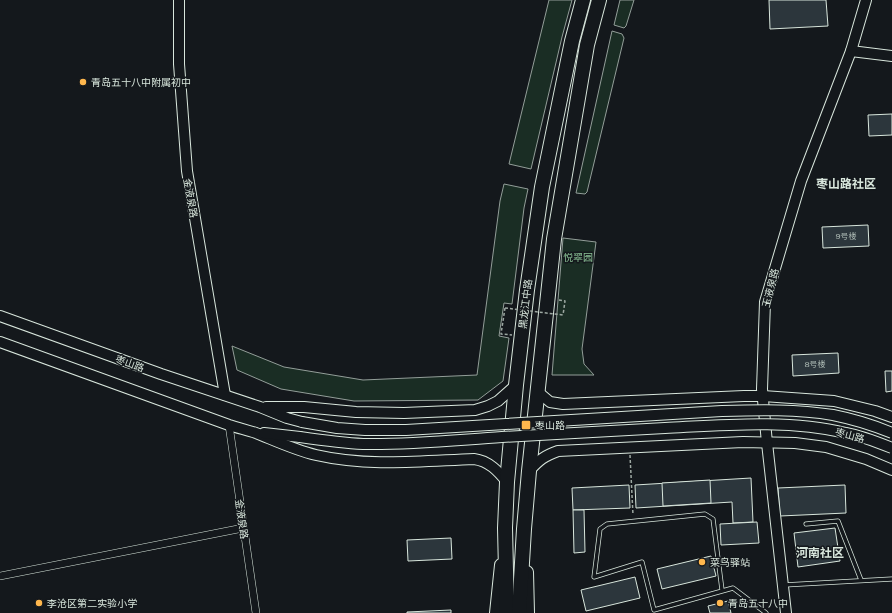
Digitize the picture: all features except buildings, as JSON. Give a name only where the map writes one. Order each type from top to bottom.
[{"type":"highway","name":"黑龙江中路","points":[[504,528],[521,336],[542,187],[572,41],[583,0]]},
{"type":"highway","points":[[519,613],[529,471],[554,239],[587,45],[599,0]]},
{"type":"highway","points":[[504,528],[507,613]]},
{"type":"main road","name":"黑龙江中路","points":[[496,613],[504,528]]},
{"type":"main road","points":[[524,529],[528,613]]},
{"type":"street","name":"金液泉路","points":[[179,0],[179,64],[187,171],[225,395]]},
{"type":"street","name":"玉液泉路","points":[[786,613],[762,389],[765,302],[801,181],[851,51],[866,0]]},
{"type":"street","points":[[851,51],[892,56]]},
{"type":"street","name":"枣山路","points":[[0,316],[161,374],[260,407],[287,418],[337,428],[406,430],[715,411],[765,410],[832,415],[850,419],[892,433]]},
{"type":"street","name":"枣山路","points":[[0,342],[229,425],[256,433],[295,449],[316,455],[341,460],[392,462],[474,459],[493,466],[507,482]]},
{"type":"street","name":"枣山路","points":[[260,407],[304,407],[356,412],[404,413],[475,410],[498,401],[516,386]]},
{"type":"street","points":[[537,391],[550,402],[563,404],[744,396],[834,401],[875,411],[892,417]]},
{"type":"street","name":"枣山路","points":[[256,433],[362,444],[405,444],[597,431],[763,424],[829,429],[847,433],[892,448]]},
{"type":"street","name":"金液泉路","points":[[229,425],[256,613]]},
{"type":"street","name":"枣山路","points":[[529,471],[538,461],[558,451],[744,442],[795,443],[826,448],[866,459],[892,470]]},
{"type":"street","points":[[0,576],[244,528]]},
{"type":"lane","points":[[722,590],[713,519],[705,514],[607,524],[600,529],[594,577],[642,562],[654,610],[732,588],[766,613]]},
{"type":"lane","points":[[806,524],[838,521],[861,580]]},
{"type":"lane","points":[[783,585],[892,579]]},
{"type":"path","points":[[521,336],[501,334],[505,308],[563,315],[565,300],[548,298]]},
{"type":"path","points":[[630,447],[634,521]]},
{"type":"green space","points":[[549,0],[572,0],[531,169],[509,164]]},
{"type":"green space","points":[[620,0],[634,0],[626,26],[624,28],[614,25]]},
{"type":"green space","points":[[612,31],[622,34],[624,38],[587,192],[585,194],[576,193]]},
{"type":"green space","points":[[504,184],[528,189],[524,208],[512,304],[504,303],[499,336],[509,338],[503,381],[478,400],[354,401],[281,389],[237,370],[232,346],[284,367],[363,380],[477,375],[500,201]]},
{"type":"green space","name":"悦翠园","points":[[563,238],[596,242],[582,349],[584,364],[594,375],[552,375]]},
{"type":"place","name":"青岛五十八中附属初中","points":[[83,82]]},
{"type":"place","name":"枣山路","points":[[526,425]]},
{"type":"place","name":"菜鸟驿站","points":[[702,562]]},
{"type":"place","name":"李沧区第二实验小学","points":[[39,603]]},
{"type":"place","name":"青岛五十八中","points":[[720,603]]},
{"type":"district","name":"枣山路社区","points":[[846,184]]},
{"type":"district","name":"河南社区","points":[[820,553]]}]
